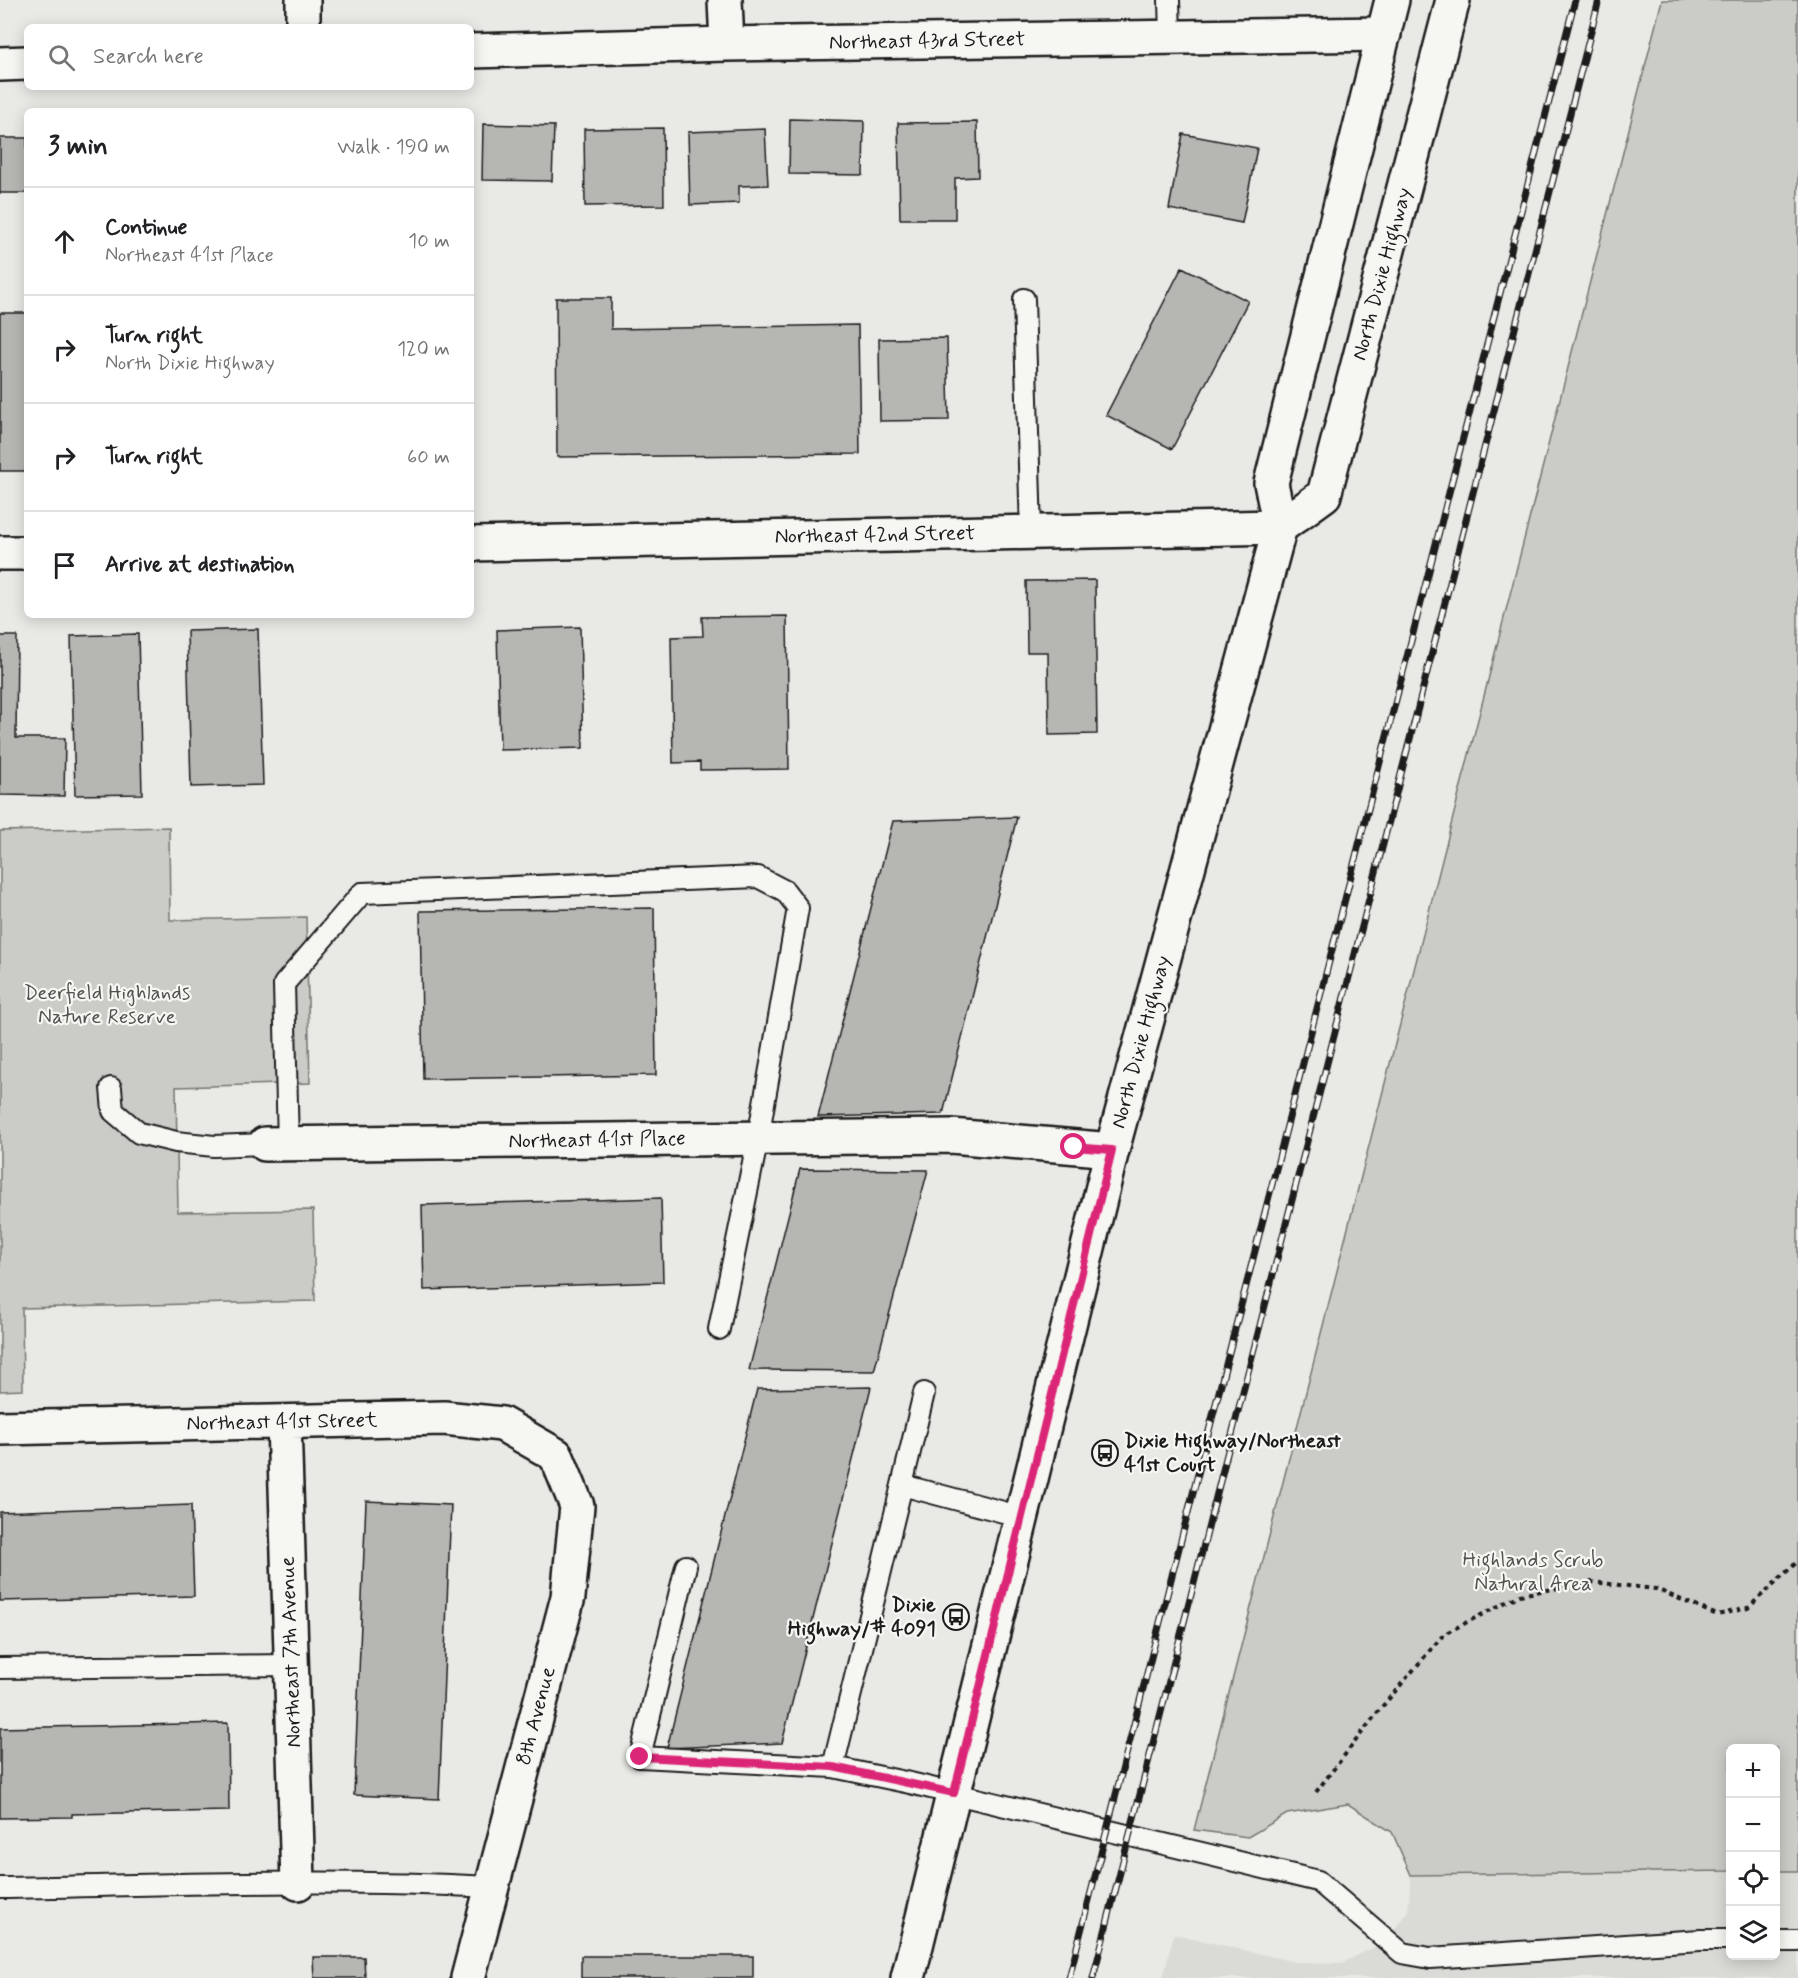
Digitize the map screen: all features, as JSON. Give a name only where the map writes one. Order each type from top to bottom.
[{"type":"street","points":[[303,0],[303,24]]},
{"type":"street","points":[[725,0],[727,44]]},
{"type":"street","name":"North Dixie Highway","points":[[908,1978],[1112,1150],[1280,527],[1270,483],[1392,0]]},
{"type":"street","name":"North Dixie Highway","points":[[1280,527],[1324,495],[1453,0]]},
{"type":"street","name":"Northeast 43rd Street","points":[[474,51],[727,44],[1384,34]]},
{"type":"street","points":[[0,64],[24,63]]},
{"type":"street","name":"Northeast 42nd Street","points":[[474,544],[1280,527]]},
{"type":"street","points":[[0,553],[24,553]]},
{"type":"street","name":"Northeast 41st Place","points":[[277,1144],[951,1136],[1112,1150]]},
{"type":"street","name":"Northeast 41st Street","points":[[0,1428],[444,1418],[502,1424],[556,1455]]},
{"type":"street","name":"Northeast 7th Avenue","points":[[284,1422],[298,1883]]},
{"type":"street","name":"8th Avenue","points":[[468,1978],[568,1597],[577,1506],[556,1455]]},
{"type":"lane","points":[[1169,0],[1170,37]]},
{"type":"lane","points":[[1024,299],[1031,532]]},
{"type":"lane","points":[[277,1144],[284,984],[362,893],[758,877],[784,891],[798,908],[758,1138],[719,1329]]},
{"type":"lane","name":"Northeast 41st Place","points":[[111,1088],[113,1111],[140,1133],[176,1142],[214,1146],[277,1144]]},
{"type":"lane","points":[[833,1767],[924,1394]]},
{"type":"lane","points":[[902,1485],[1022,1517]]},
{"type":"lane","points":[[686,1566],[640,1757],[833,1767],[954,1793],[1318,1881],[1402,1953],[1413,1956],[1430,1958],[1726,1940]]},
{"type":"lane","points":[[0,1668],[291,1665]]},
{"type":"lane","points":[[0,1888],[298,1883],[423,1883],[491,1887]]},
{"type":"lane","points":[[1780,1941],[1798,1941]]},
{"type":"path","points":[[1316,1792],[1381,1708],[1444,1634],[1520,1595],[1592,1582],[1656,1589],[1717,1615],[1748,1608],[1798,1561]]},
{"type":"shaded area","points":[[1726,1871],[1726,1960],[1780,1960],[1780,1871],[1798,1871],[1798,1978],[1163,1978],[1174,1934],[1295,1962],[1342,1963],[1385,1942],[1408,1911],[1411,1875]]},
{"type":"green space","name":"Highlands Scrub Natural Area","points":[[1662,0],[1798,0],[1798,1871],[1780,1871],[1780,1744],[1726,1744],[1726,1871],[1411,1875],[1392,1832],[1348,1804],[1287,1814],[1248,1837],[1194,1830]]},
{"type":"green space","name":"Deerfield Highlands Nature Reserve","points":[[169,827],[170,920],[306,917],[310,1083],[176,1087],[178,1212],[313,1210],[315,1301],[22,1308],[23,1390],[0,1391],[0,831]]},
{"type":"building","points":[[790,119],[864,121],[863,175],[789,174]]},
{"type":"building","points":[[977,122],[978,177],[955,178],[955,219],[900,219],[898,123]]},
{"type":"building","points":[[483,124],[554,126],[552,181],[482,180]]},
{"type":"building","points":[[663,128],[664,205],[585,206],[584,129]]},
{"type":"building","points":[[765,129],[768,185],[739,186],[739,203],[690,205],[688,132]]},
{"type":"building","points":[[1183,134],[1257,148],[1242,223],[1169,209]]},
{"type":"building","points":[[0,138],[24,138],[24,193],[0,193]]},
{"type":"building","points":[[1182,267],[1248,301],[1172,449],[1106,415]]},
{"type":"building","points":[[556,298],[611,298],[611,329],[858,325],[860,454],[557,457]]},
{"type":"building","points":[[0,313],[24,313],[24,471],[0,471]]},
{"type":"building","points":[[947,338],[949,420],[880,421],[879,339]]},
{"type":"building","points":[[1095,580],[1097,734],[1049,735],[1048,652],[1027,652],[1026,581]]},
{"type":"building","points":[[787,616],[789,769],[700,770],[700,762],[673,763],[671,637],[703,636],[702,617]]},
{"type":"building","points":[[580,627],[583,748],[500,750],[497,630]]},
{"type":"building","points":[[258,629],[263,785],[191,787],[187,631]]},
{"type":"building","points":[[138,634],[142,794],[75,795],[71,636]]},
{"type":"building","points":[[0,636],[17,636],[16,738],[65,738],[64,796],[0,795]]},
{"type":"building","points":[[1017,817],[943,1114],[818,1117],[893,821]]},
{"type":"building","points":[[654,908],[656,1075],[423,1079],[420,911]]},
{"type":"building","points":[[800,1169],[928,1170],[874,1371],[749,1370]]},
{"type":"building","points":[[661,1198],[663,1282],[424,1290],[422,1205]]},
{"type":"building","points":[[871,1387],[782,1743],[667,1748],[757,1389]]},
{"type":"building","points":[[366,1501],[451,1505],[439,1799],[354,1795]]},
{"type":"building","points":[[191,1505],[194,1596],[0,1601],[0,1512]]},
{"type":"building","points":[[228,1723],[229,1811],[0,1818],[0,1728]]},
{"type":"building","points":[[581,1956],[753,1956],[753,1978],[581,1978]]},
{"type":"building","points":[[313,1957],[364,1957],[365,1978],[314,1978]]},
{"type":"railway","points":[[1069,1978],[1575,0]]},
{"type":"railway","points":[[1093,1978],[1599,0]]},
{"type":"place","name":"Dixie Highway/Northeast 41st Court","points":[[1105,1453]]},
{"type":"place","name":"Dixie Highway/# 4091","points":[[956,1617]]},
{"type":"route","points":[[640,1757],[833,1767],[954,1793],[1112,1150],[1074,1147]]}]
